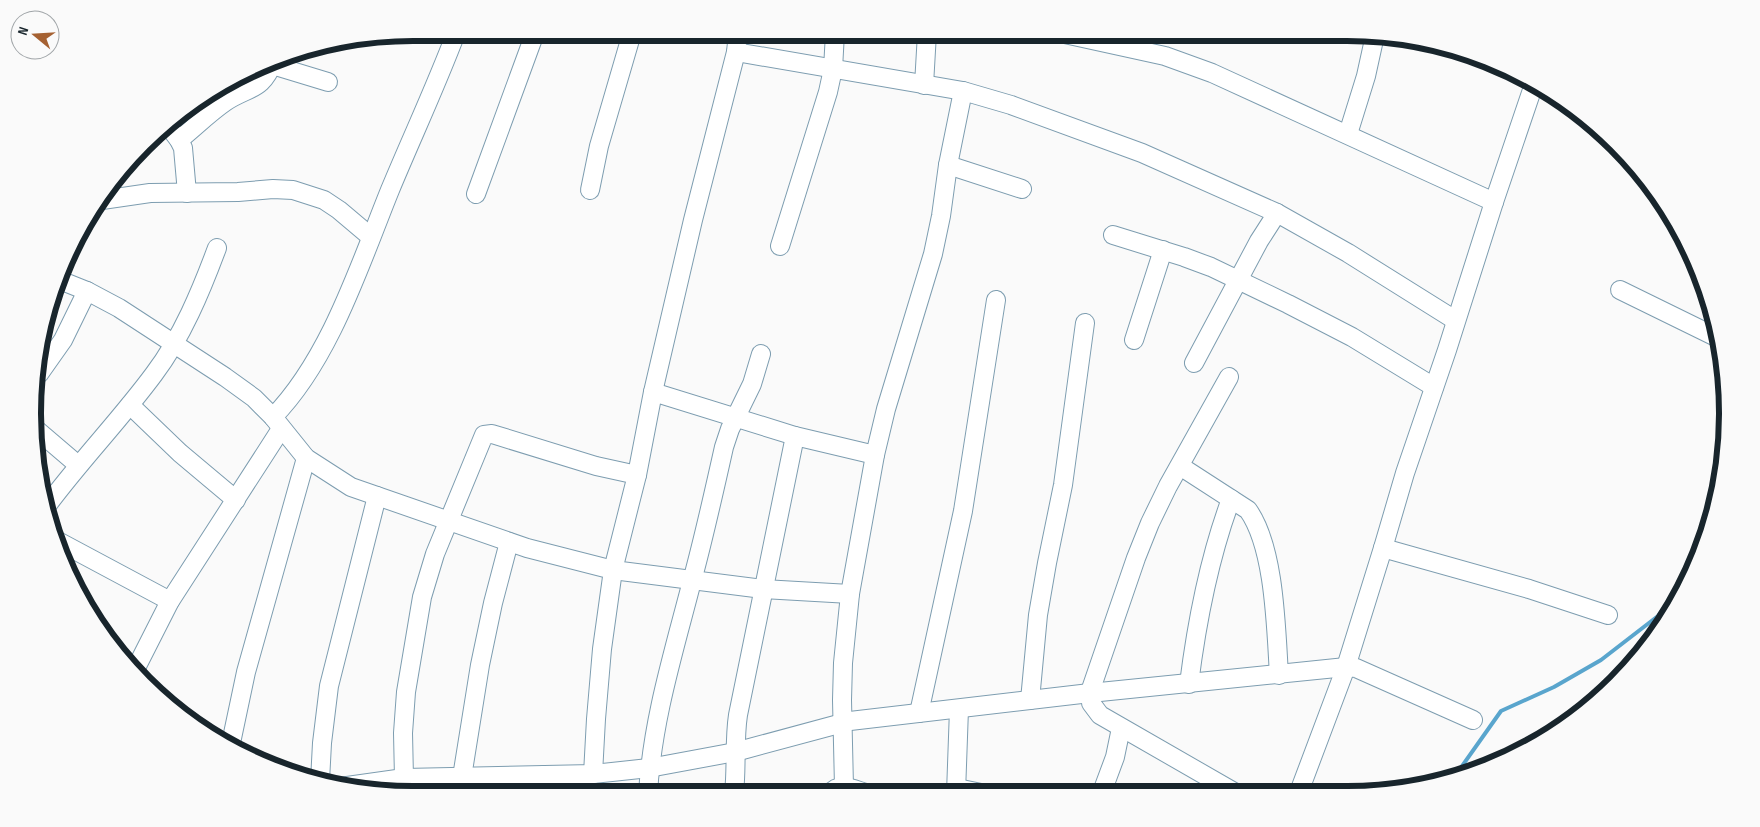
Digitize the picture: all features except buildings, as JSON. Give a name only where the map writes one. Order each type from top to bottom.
[{"type":"street","points":[[138,664],[170,601],[236,500],[289,401],[324,343],[346,298],[452,41]]},
{"type":"street","points":[[476,194],[532,41]]},
{"type":"street","points":[[590,190],[599,146],[629,41]]},
{"type":"street","points":[[593,774],[602,649],[613,570],[637,475],[653,392],[695,210],[736,52],[737,41]]},
{"type":"street","points":[[780,246],[828,92],[833,69],[835,41]]},
{"type":"street","points":[[924,85],[926,41]]},
{"type":"street","points":[[1102,41],[1173,59],[1212,73],[1494,202]]},
{"type":"street","points":[[1348,134],[1366,76],[1373,42]]},
{"type":"street","points":[[736,52],[963,91],[1011,105],[1142,153],[1277,213],[1348,253],[1455,320]]},
{"type":"street","points":[[281,66],[328,82]]},
{"type":"street","points":[[179,140],[223,104],[261,83],[269,71]]},
{"type":"street","points":[[1301,786],[1346,667],[1405,473],[1532,90]]},
{"type":"street","points":[[838,786],[844,723],[842,700],[843,663],[850,594],[875,454],[886,409],[933,254],[963,91]]},
{"type":"street","points":[[172,131],[179,140],[185,156],[187,193]]},
{"type":"street","points":[[948,165],[1022,189]]},
{"type":"street","points":[[110,199],[150,193],[293,190],[324,200],[339,210],[370,237]]},
{"type":"street","points":[[1194,363],[1259,241],[1277,213]]},
{"type":"street","points":[[1113,236],[1163,250],[1211,268],[1288,304],[1352,337],[1434,387]]},
{"type":"street","points":[[51,500],[154,374],[173,343],[206,276],[217,248]]},
{"type":"street","points":[[1134,340],[1163,250]]},
{"type":"street","points":[[66,282],[87,291],[119,308],[225,377],[254,398],[306,458],[351,487],[509,542],[613,570],[763,589],[850,594]]},
{"type":"street","points":[[1620,290],[1710,334]]},
{"type":"street","points":[[44,367],[63,340],[87,291]]},
{"type":"street","points":[[919,713],[963,511],[996,300]]},
{"type":"street","points":[[1030,700],[1038,616],[1063,485],[1085,322]]},
{"type":"street","points":[[649,786],[654,739],[671,658],[693,580],[724,447],[752,384],[761,354]]},
{"type":"street","points":[[1223,786],[1120,728],[1095,711],[1090,693],[1136,558],[1150,524],[1168,486],[1229,377]]},
{"type":"street","points":[[653,392],[795,436],[875,454]]},
{"type":"street","points":[[130,405],[180,454],[236,500]]},
{"type":"street","points":[[42,434],[78,465]]},
{"type":"street","points":[[404,778],[403,733],[406,692],[422,597],[435,554],[478,446],[486,434],[492,434],[596,466],[637,475]]},
{"type":"street","points":[[735,786],[737,768],[735,736],[738,715],[795,436]]},
{"type":"street","points":[[232,738],[246,672],[306,458]]},
{"type":"street","points":[[1180,466],[1248,510],[1259,530],[1268,565],[1275,613],[1279,675]]},
{"type":"street","points":[[320,774],[329,686],[377,496]]},
{"type":"street","points":[[1189,684],[1194,641],[1202,600],[1215,546],[1231,499]]},
{"type":"street","points":[[461,786],[480,665],[509,542]]},
{"type":"street","points":[[66,545],[170,601]]},
{"type":"street","points":[[1383,548],[1529,589],[1608,615]]},
{"type":"street","points":[[367,783],[404,778],[461,786],[544,775],[593,774],[650,768],[735,752],[844,723],[1090,693],[1346,667],[1356,668],[1473,720]]},
{"type":"street","points":[[956,786],[959,708]]},
{"type":"street","points":[[1104,786],[1115,757],[1120,728]]},
{"type":"street","points":[[542,786],[544,775]]},
{"type":"waterway","points":[[1461,768],[1501,711],[1554,687],[1601,660],[1658,616],[1662,610]]}]
